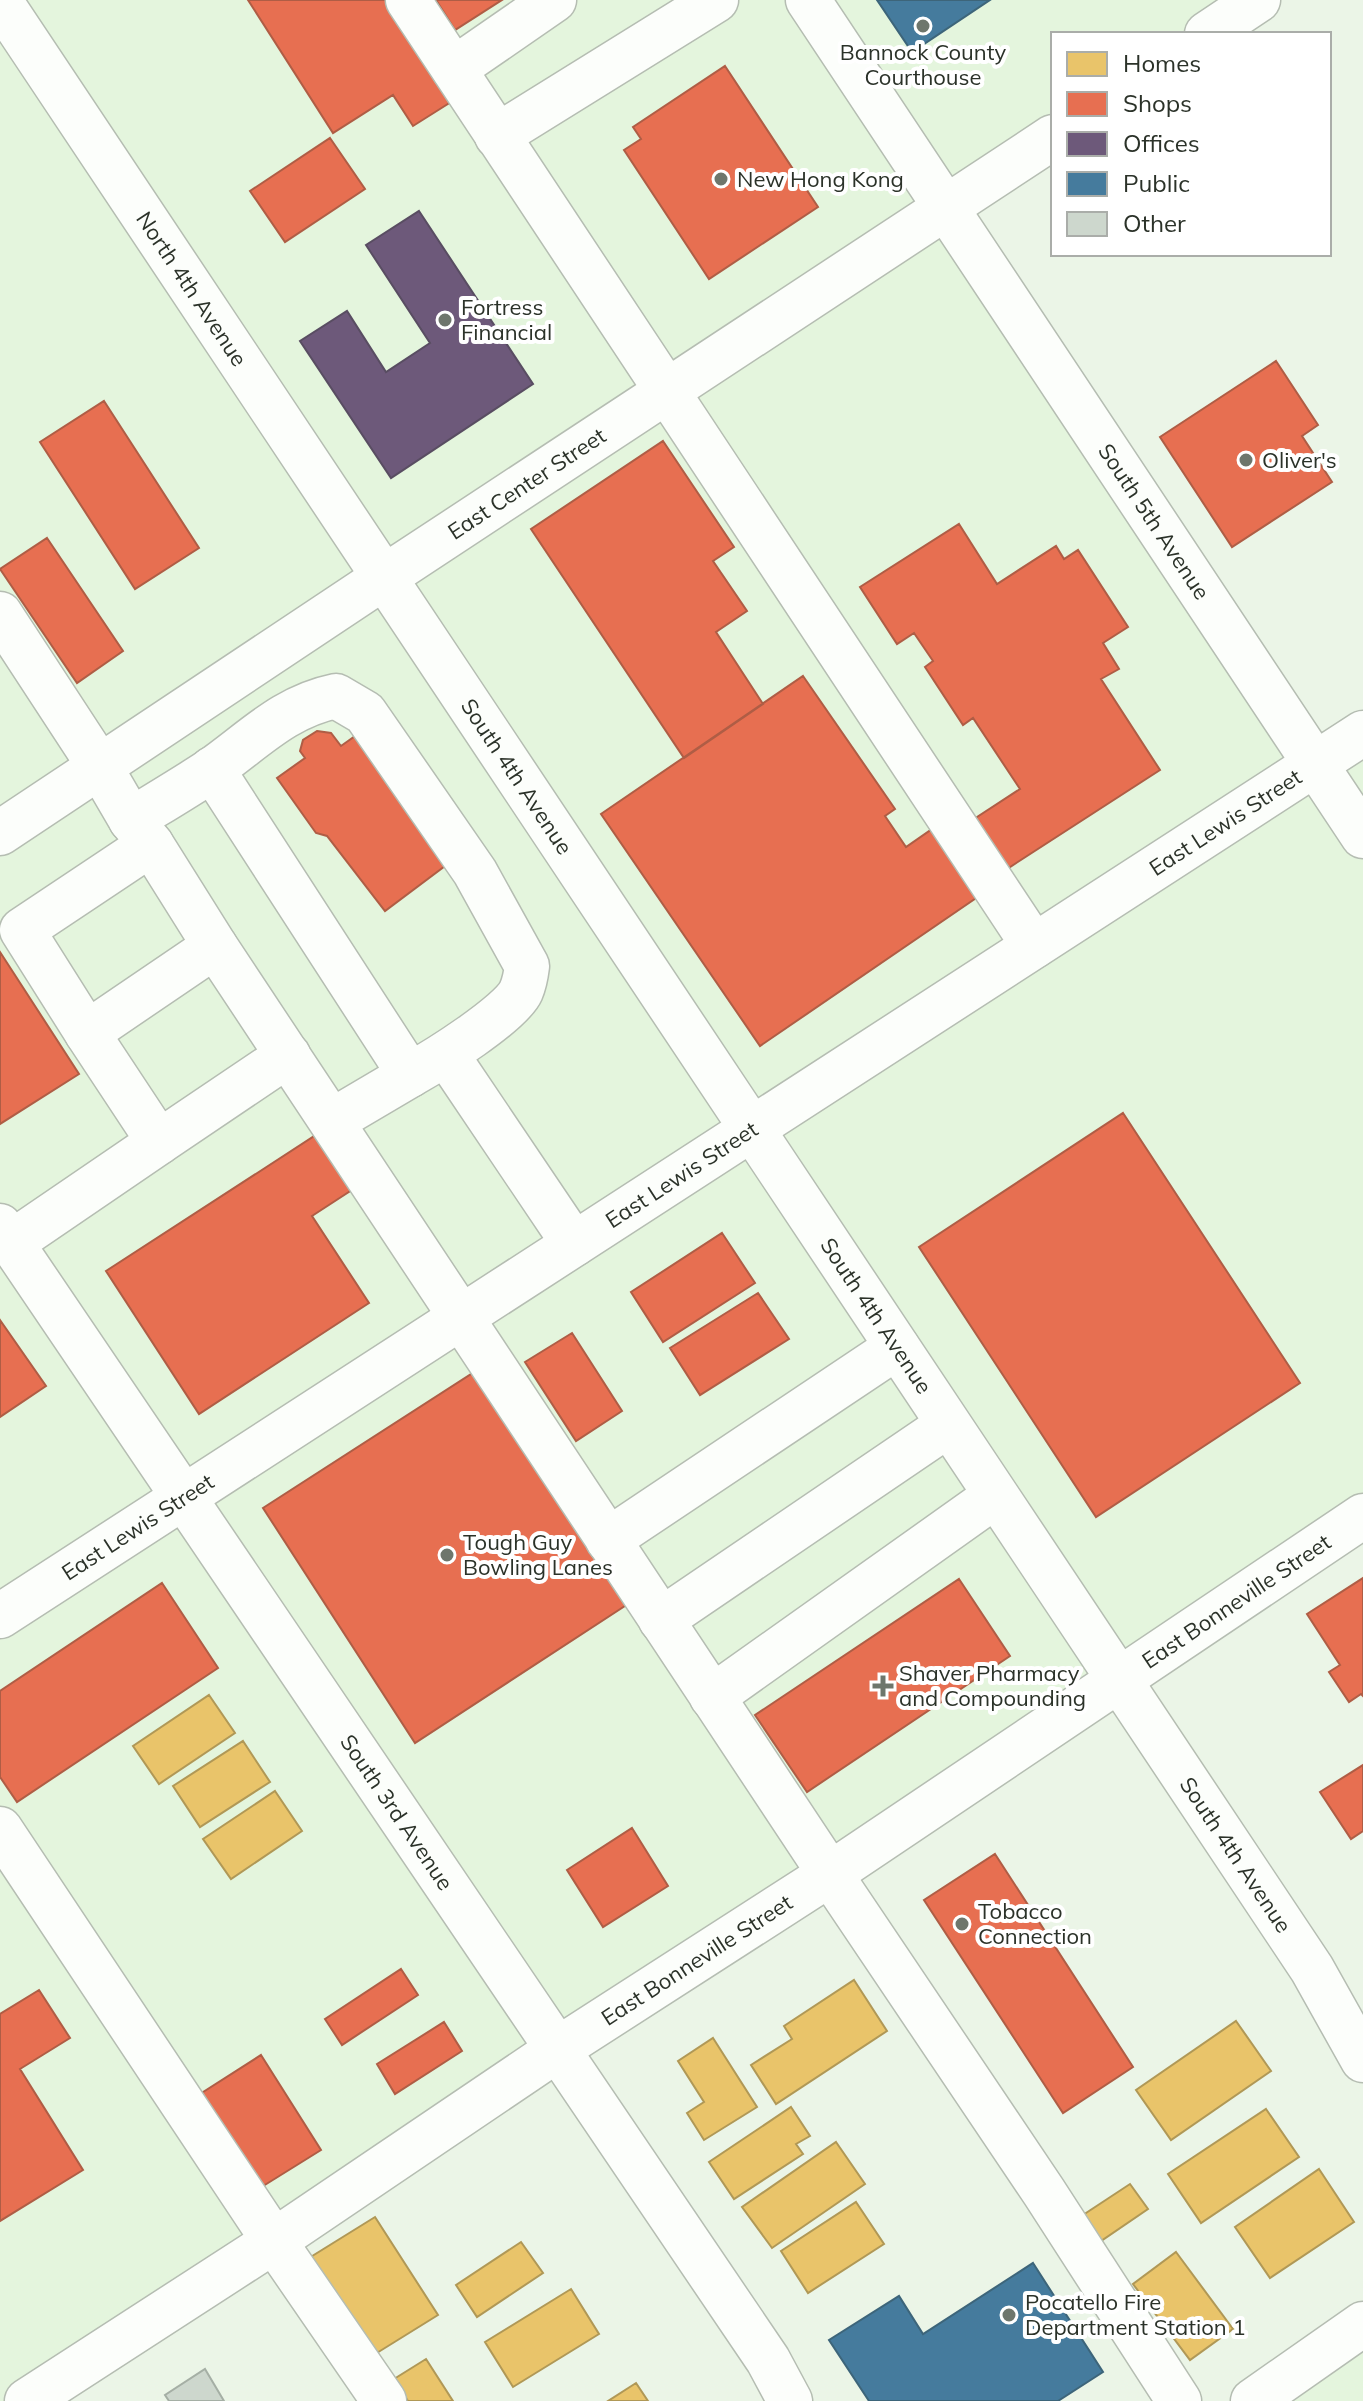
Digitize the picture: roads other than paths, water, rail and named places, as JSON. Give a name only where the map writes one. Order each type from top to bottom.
[{"type":"street","points":[[408,0],[1034,946]]},
{"type":"street","points":[[454,69],[554,0]]},
{"type":"street","points":[[497,136],[716,0]]},
{"type":"street","name":"South 5th Avenue","points":[[808,0],[1363,836]]},
{"type":"street","points":[[1210,32],[1258,0]]},
{"type":"street","name":"North 4th Avenue","points":[[12,11],[383,578]]},
{"type":"street","name":"East Center Street","points":[[0,833],[1051,138]]},
{"type":"street","name":"South 4th Avenue","points":[[383,578],[1312,1969],[1363,2060]]},
{"type":"street","points":[[0,614],[215,946],[1044,2192],[1179,2401]]},
{"type":"street","points":[[159,1142],[22,930],[212,769],[264,730],[309,702],[336,696],[365,713],[475,872],[527,966],[521,994],[488,1024],[332,1121]]},
{"type":"street","name":"East Lewis Street","points":[[0,1616],[1363,733]]},
{"type":"street","points":[[212,769],[428,1064],[574,1244]]},
{"type":"street","points":[[87,1033],[215,946]]},
{"type":"street","points":[[6,1234],[159,1142],[288,1055]]},
{"type":"street","name":"South 3rd Avenue","points":[[6,1234],[768,2360],[790,2401]]},
{"type":"street","points":[[608,1540],[897,1347]]},
{"type":"street","points":[[661,1620],[948,1425]]},
{"type":"street","points":[[712,1697],[995,1496]]},
{"type":"street","name":"East Bonneville Street","points":[[27,2401],[274,2241],[558,2049],[830,1874],[1363,1516]]},
{"type":"street","points":[[0,1829],[384,2401]]},
{"type":"street","points":[[1253,2401],[1363,2324]]},
{"type":"place","name":"Bannock County Courthouse","points":[[923,26]]},
{"type":"place","name":"New Hong Kong","points":[[721,179]]},
{"type":"place","name":"Fortress Financial","points":[[445,320]]},
{"type":"place","name":"Oliver's","points":[[1246,460]]},
{"type":"place","name":"Tough Guy Bowling Lanes","points":[[447,1555]]},
{"type":"place","name":"Shaver Pharmacy and Compounding","points":[[883,1686]]},
{"type":"place","name":"Tobacco Connection","points":[[962,1924]]},
{"type":"place","name":"Pocatello Fire Department Station 1","points":[[1009,2315]]}]
